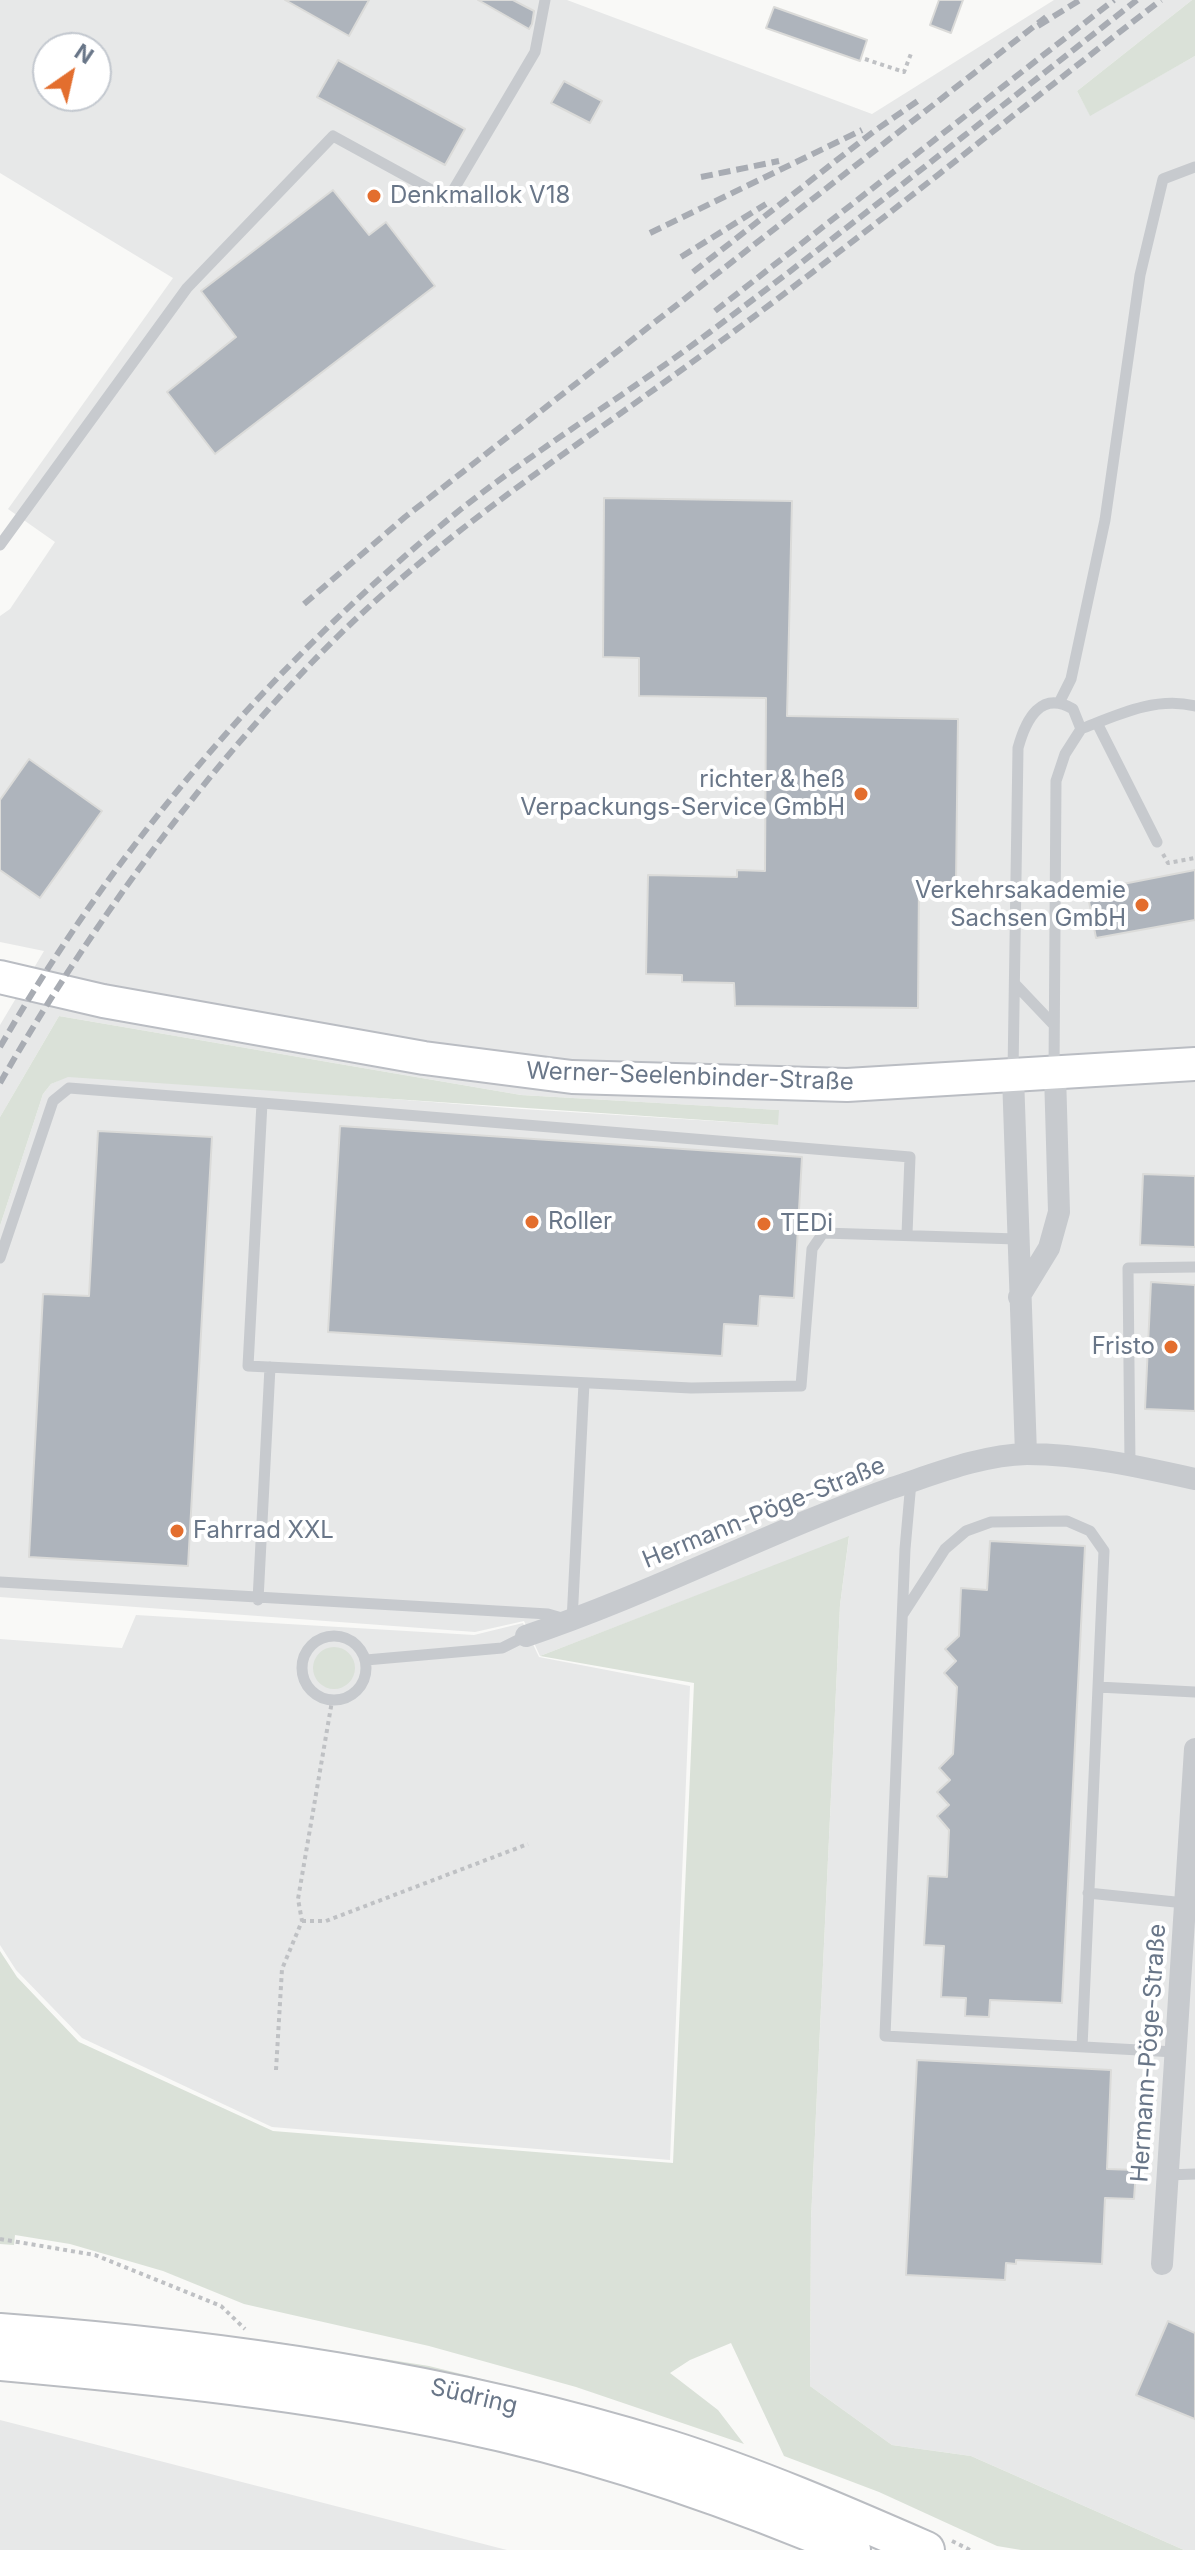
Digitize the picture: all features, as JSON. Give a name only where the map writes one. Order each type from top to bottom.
[{"type":"main road","name":"Werner-Seelenbinder-Straße","points":[[0,977],[103,1001],[409,1055],[572,1077],[847,1085],[1195,1064]]},
{"type":"main road","name":"Südring","points":[[0,2332],[248,2356],[395,2379],[503,2403],[667,2448],[937,2544]]},
{"type":"main road","name":"Südring","points":[[0,2362],[214,2382],[465,2424],[672,2481],[852,2550]]},
{"type":"street","points":[[1019,1297],[1049,1248],[1059,1212],[1055,1074]]},
{"type":"street","points":[[1013,1076],[1026,1454]]},
{"type":"street","name":"Hermann-Pöge-Straße","points":[[526,1636],[572,1621],[829,1511],[959,1465],[1026,1454],[1130,1464],[1195,1479]]},
{"type":"street","name":"Hermann-Pöge-Straße","points":[[1162,2264],[1195,1749]]},
{"type":"lane","points":[[0,545],[187,288],[333,136],[448,199],[535,52],[545,0]]},
{"type":"lane","points":[[1060,701],[1071,679],[1105,520],[1140,275],[1163,179],[1195,167]]},
{"type":"lane","points":[[1013,1076],[1018,748],[1031,714],[1044,703],[1060,701],[1073,709],[1081,729]]},
{"type":"lane","points":[[1055,1074],[1056,781],[1065,754],[1081,729],[1097,723],[1150,705],[1181,702],[1195,706]]},
{"type":"lane","points":[[1097,723],[1157,842]]},
{"type":"lane","points":[[1015,984],[1053,1024]]},
{"type":"lane","points":[[0,1258],[53,1101],[69,1088],[910,1157],[907,1234]]},
{"type":"lane","points":[[262,1103],[248,1366],[691,1388],[801,1386],[812,1249],[823,1233],[1017,1239]]},
{"type":"lane","points":[[1130,1464],[1128,1268],[1195,1267]]},
{"type":"lane","points":[[258,1600],[270,1367]]},
{"type":"lane","points":[[0,1582],[258,1600],[521,1613],[572,1621],[584,1383]]},
{"type":"lane","points":[[911,1482],[885,2036],[1175,2052]]},
{"type":"lane","points":[[903,1614],[945,1549],[966,1531],[991,1522],[1067,1521],[1090,1531],[1104,1551],[1082,2047]]},
{"type":"lane","points":[[366,1660],[502,1648],[526,1636]]},
{"type":"lane","points":[[344,1637],[354,1642],[366,1660],[365,1680],[351,1696],[332,1701],[321,1698],[305,1683],[302,1673],[306,1652],[322,1638],[344,1637]]},
{"type":"lane","points":[[1098,1687],[1195,1692]]},
{"type":"lane","points":[[1088,1893],[1185,1903]]},
{"type":"lane","points":[[1167,2175],[1195,2174]]},
{"type":"path","points":[[865,59],[904,72],[912,51]]},
{"type":"path","points":[[1157,842],[1168,863],[1195,858]]},
{"type":"path","points":[[276,2070],[282,1969],[302,1921],[298,1899],[332,1701]]},
{"type":"path","points":[[302,1921],[326,1921],[528,1844]]},
{"type":"path","points":[[0,2239],[95,2255],[221,2306],[251,2334],[248,2356]]},
{"type":"path","points":[[937,2544],[970,2550]]},
{"type":"shaded area","points":[[0,0],[567,0],[872,114],[1054,0],[1192,0],[1077,91],[1090,115],[1195,56],[1195,2550],[1184,2550],[971,2456],[892,2445],[810,2386],[811,2219],[840,1605],[849,1537],[540,1656],[524,1621],[475,1632],[0,1597],[0,1226],[43,1094],[51,1084],[68,1076],[121,1078],[778,1125],[778,1110],[521,1095],[59,1016],[0,1117],[0,1025],[44,951],[0,942],[0,616],[10,609],[55,542],[8,509],[173,278],[0,173]]},
{"type":"shaded area","points":[[1195,0],[1195,56],[1090,116],[1077,91]]},
{"type":"shaded area","points":[[59,1016],[521,1095],[779,1110],[778,1125],[68,1077],[51,1084],[43,1094],[0,1226],[0,1117]]},
{"type":"shaded area","points":[[849,1536],[840,1605],[811,2219],[810,2386],[892,2445],[971,2456],[1184,2550],[1021,2550],[997,2546],[879,2492],[784,2456],[731,2343],[690,2360],[670,2373],[718,2410],[744,2444],[576,2387],[429,2346],[244,2304],[163,2271],[70,2244],[15,2235],[14,2245],[0,2244],[0,1951],[17,1977],[79,2042],[273,2131],[673,2163],[694,1683],[540,1656]]},
{"type":"shaded area","points":[[136,1615],[474,1635],[523,1623],[539,1657],[690,1686],[670,2160],[272,2127],[82,2038],[16,1970],[0,1945],[0,1639],[122,1648]]},
{"type":"shaded area","points":[[334,1647],[349,1653],[355,1668],[349,1683],[334,1689],[319,1683],[313,1668],[319,1653]]},
{"type":"shaded area","points":[[264,2340],[429,2366],[571,2401],[578,2407],[266,2348]]},
{"type":"shaded area","points":[[0,2420],[507,2550],[0,2550]]},
{"type":"building","points":[[285,0],[369,0],[349,36]]},
{"type":"building","points":[[478,0],[513,0],[534,11],[532,24],[529,29]]},
{"type":"building","points":[[939,0],[963,0],[951,33],[930,25]]},
{"type":"building","points":[[774,7],[867,40],[860,61],[766,28]]},
{"type":"building","points":[[338,60],[465,129],[445,165],[317,97]]},
{"type":"building","points":[[564,81],[602,101],[590,123],[551,103]]},
{"type":"building","points":[[333,190],[369,235],[386,222],[435,286],[215,454],[167,392],[236,337],[201,291]]},
{"type":"building","points":[[604,498],[792,501],[787,716],[958,719],[956,883],[919,882],[918,1008],[735,1006],[734,983],[682,982],[682,975],[646,974],[648,875],[737,877],[737,870],[765,871],[766,698],[639,696],[639,658],[603,657]]},
{"type":"building","points":[[29,759],[102,811],[40,898],[0,870],[0,800]]},
{"type":"building","name":"Verkehrsakademie Sachsen GmbH","points":[[1195,870],[1195,920],[1096,938],[1087,891]]},
{"type":"building","name":"Roller","points":[[340,1126],[802,1157],[794,1298],[760,1296],[758,1326],[724,1324],[722,1356],[328,1332]]},
{"type":"building","points":[[98,1131],[212,1137],[188,1566],[29,1557],[43,1294],[89,1296]]},
{"type":"building","points":[[1143,1174],[1195,1176],[1195,1247],[1140,1245]]},
{"type":"building","name":"Fristo","points":[[1151,1282],[1195,1285],[1195,1411],[1145,1409]]},
{"type":"building","points":[[990,1541],[1085,1546],[1062,2003],[990,2000],[989,2017],[965,2016],[966,1998],[941,1997],[944,1946],[924,1945],[928,1876],[947,1877],[949,1830],[937,1816],[949,1805],[937,1792],[950,1780],[939,1768],[953,1754],[957,1687],[944,1673],[956,1661],[945,1649],[959,1636],[961,1588],[987,1590]]},
{"type":"building","points":[[917,2060],[1111,2070],[1107,2169],[1136,2170],[1134,2199],[1105,2198],[1102,2264],[1016,2260],[1016,2264],[1006,2263],[1005,2280],[906,2275]]},
{"type":"building","points":[[1168,2321],[1195,2333],[1195,2419],[1136,2395]]},
{"type":"railway","points":[[1038,26],[1080,0]]},
{"type":"railway","points":[[715,311],[1114,0]]},
{"type":"railway","points":[[0,1047],[46,971],[149,826],[265,691],[393,567],[491,486],[679,355],[764,291],[1137,0]]},
{"type":"railway","points":[[0,1083],[108,912],[188,804],[276,701],[366,610],[458,532],[760,312],[1161,0]]},
{"type":"railway","points":[[304,604],[405,517],[1046,17]]},
{"type":"railway","points":[[693,272],[873,132],[922,98]]},
{"type":"railway","points":[[650,233],[862,130]]},
{"type":"railway","points":[[701,177],[779,161]]},
{"type":"railway","points":[[681,257],[766,204]]},
{"type":"place","name":"Denkmallok V18","points":[[374,196]]},
{"type":"place","name":"richter & heß Verpackungs-Service GmbH","points":[[861,794]]},
{"type":"place","name":"Verkehrsakademie Sachsen GmbH","points":[[1142,905]]},
{"type":"place","name":"Roller","points":[[532,1222]]},
{"type":"place","name":"TEDi","points":[[764,1224]]},
{"type":"place","name":"Fristo","points":[[1171,1347]]},
{"type":"place","name":"Fahrrad XXL","points":[[177,1531]]}]
